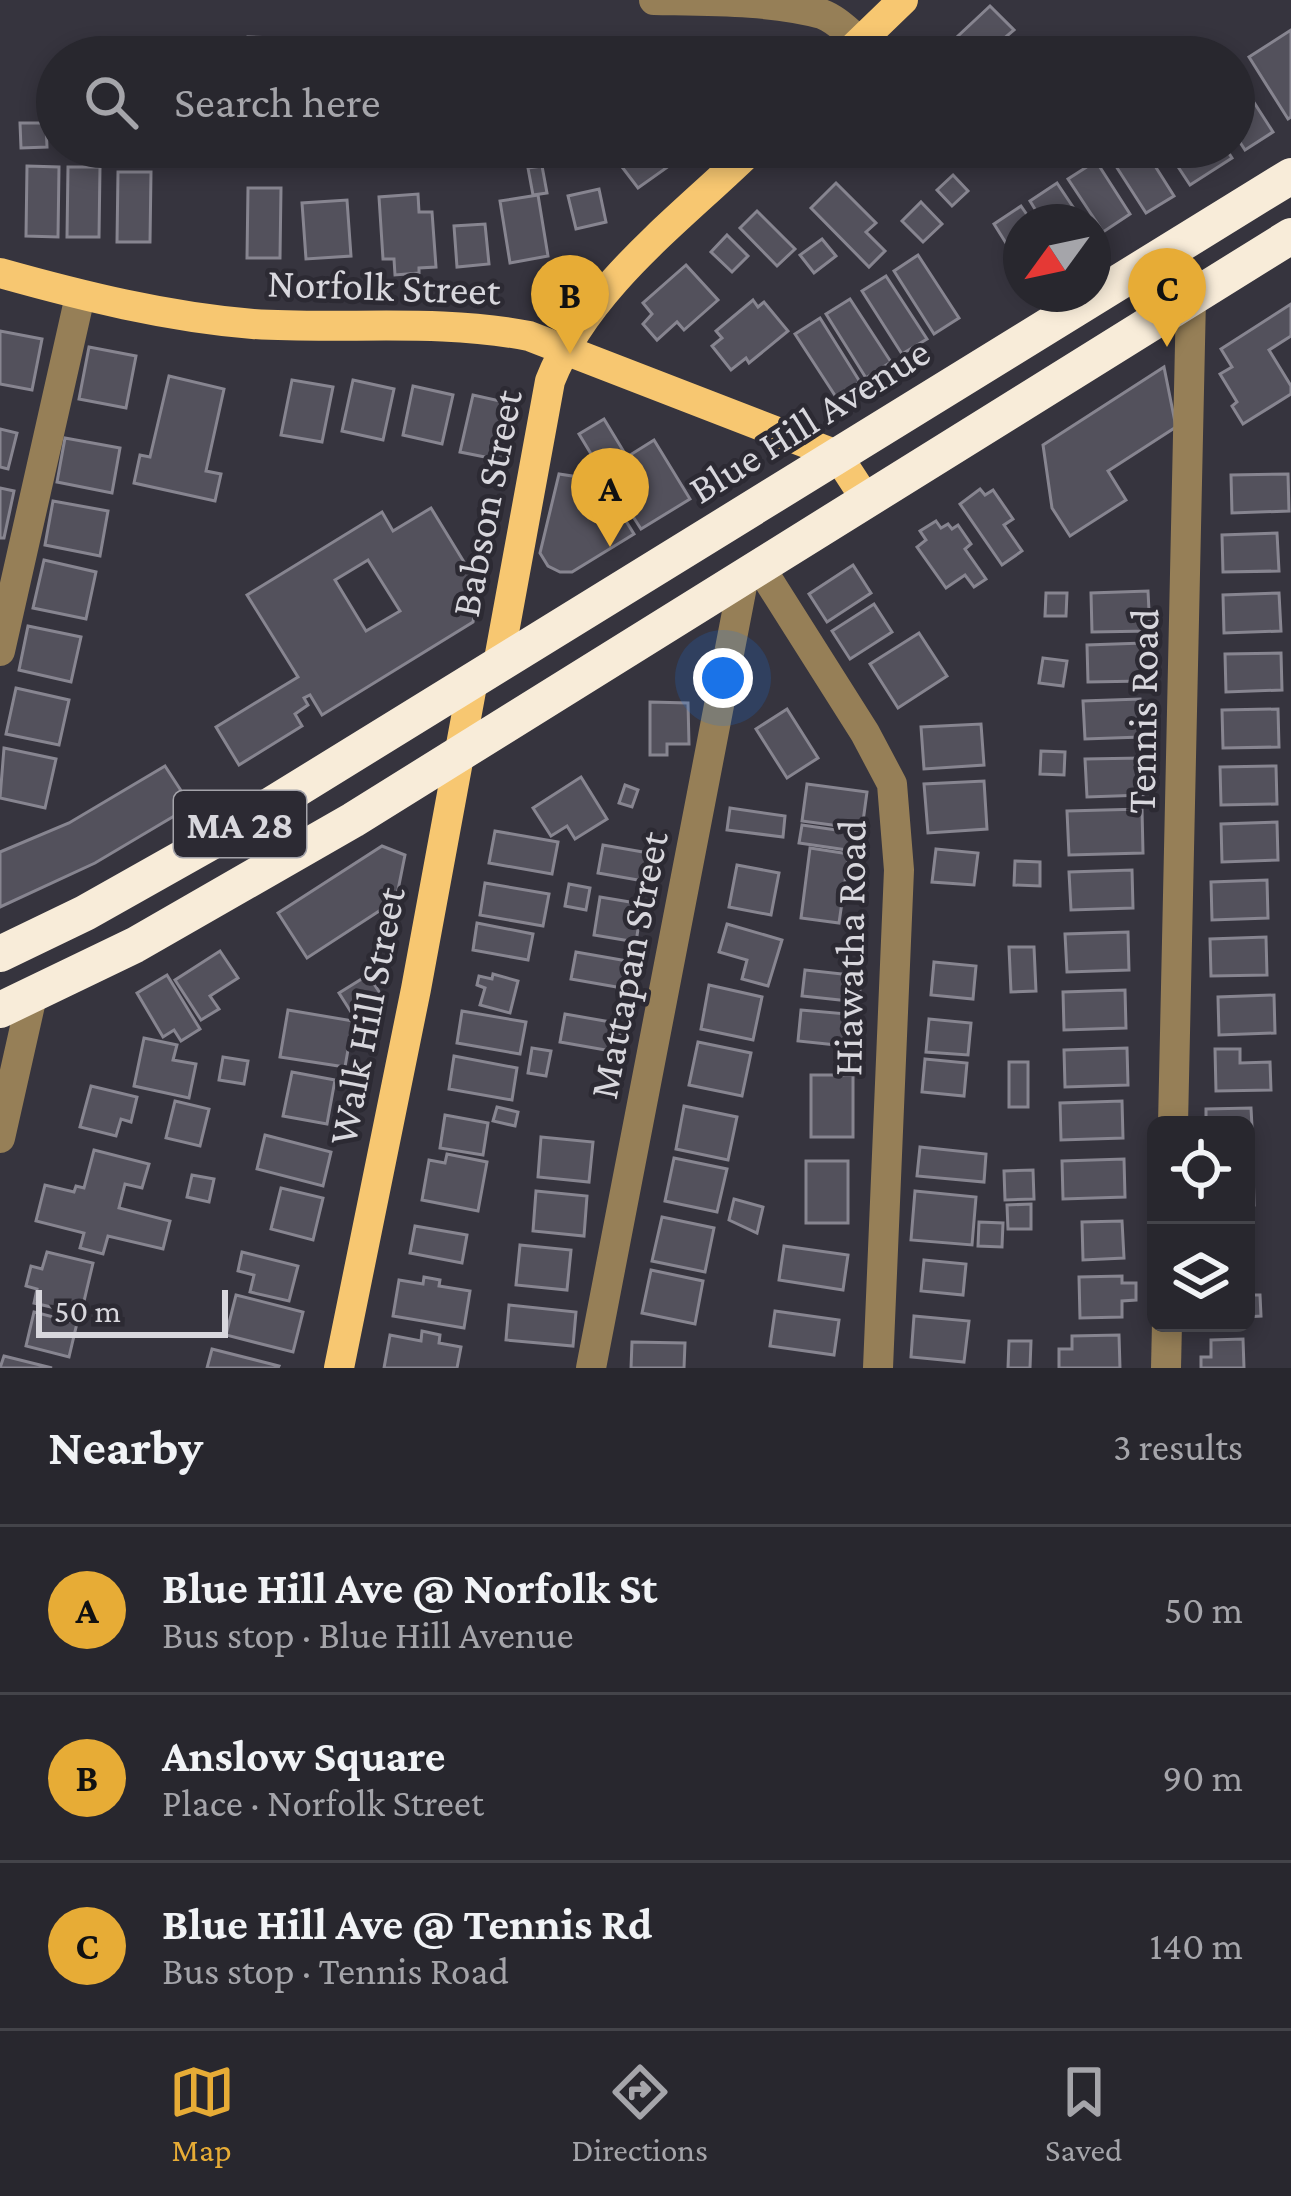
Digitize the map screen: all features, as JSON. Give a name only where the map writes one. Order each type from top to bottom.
[{"type":"highway","name":"Blue Hill Avenue","points":[[0,954],[118,896],[1291,176]]},
{"type":"highway","name":"MA 28","points":[[16,1003],[174,924],[457,755],[1291,236]]},
{"type":"main road","points":[[866,36],[903,0]]},
{"type":"main road","name":"Babson Street","points":[[485,673],[550,381],[563,347],[581,319],[732,168]]},
{"type":"main road","name":"Norfolk Street","points":[[0,273],[80,296],[250,323],[486,328],[563,347],[837,455]]},
{"type":"main road","points":[[837,455],[867,501]]},
{"type":"main road","name":"Walk Hill Street","points":[[339,1368],[416,989],[457,755],[485,673]]},
{"type":"street","points":[[654,0],[765,2],[813,11],[827,15],[842,36]]},
{"type":"street","points":[[0,651],[80,296]]},
{"type":"street","name":"Tennis Road","points":[[1173,1116],[1191,298]]},
{"type":"street","name":"Mattapan Street","points":[[591,1368],[752,572]]},
{"type":"street","name":"Hiawatha Road","points":[[752,572],[866,733],[892,784],[898,870],[878,1368]]},
{"type":"street","points":[[0,1138],[16,1003]]},
{"type":"street","points":[[1166,1368],[1167,1332]]},
{"type":"building","points":[[990,6],[1014,30],[1007,36],[958,36]]},
{"type":"building","points":[[1291,30],[1288,119],[1255,67],[1255,53]]},
{"type":"building","points":[[1255,104],[1273,132],[1255,144]]},
{"type":"building","points":[[20,123],[36,123],[36,147],[21,148]]},
{"type":"building","points":[[27,166],[59,168],[58,237],[26,236]]},
{"type":"building","points":[[68,168],[100,168],[99,237],[67,237]]},
{"type":"building","points":[[528,168],[542,168],[547,193],[533,195]]},
{"type":"building","points":[[623,168],[666,168],[638,188]]},
{"type":"building","points":[[1085,168],[1100,168],[1130,214],[1111,227],[1111,204],[1085,204],[1068,179]]},
{"type":"building","points":[[1117,168],[1156,168],[1174,196],[1146,213]]},
{"type":"building","points":[[1179,168],[1216,168],[1190,185]]},
{"type":"building","points":[[118,172],[151,172],[150,242],[117,242]]},
{"type":"building","points":[[953,175],[968,191],[952,206],[937,190]]},
{"type":"building","points":[[836,183],[876,223],[866,232],[885,251],[869,267],[811,208]]},
{"type":"building","points":[[1057,183],[1071,204],[1032,204]]},
{"type":"building","points":[[248,188],[281,188],[280,258],[247,258]]},
{"type":"building","points":[[599,189],[606,222],[576,229],[568,196]]},
{"type":"building","points":[[418,194],[419,212],[432,212],[436,267],[395,275],[394,259],[383,259],[379,197]]},
{"type":"building","points":[[538,195],[548,256],[510,263],[500,201]]},
{"type":"building","points":[[347,200],[351,256],[306,259],[302,203]]},
{"type":"building","points":[[921,202],[942,224],[923,242],[902,221]]},
{"type":"building","points":[[757,211],[795,249],[777,266],[740,228]]},
{"type":"building","points":[[1003,218],[1003,238],[994,224]]},
{"type":"building","points":[[485,224],[489,264],[457,267],[454,226]]},
{"type":"building","points":[[727,235],[748,256],[732,272],[711,252]]},
{"type":"building","points":[[822,239],[836,256],[814,273],[800,255]]},
{"type":"building","points":[[918,255],[959,318],[934,334],[894,271]]},
{"type":"building","points":[[686,265],[718,300],[684,330],[677,322],[657,340],[643,324],[652,314],[643,303]]},
{"type":"building","points":[[886,276],[927,339],[902,354],[862,291]]},
{"type":"building","points":[[850,299],[891,362],[866,378],[826,314]]},
{"type":"building","points":[[753,300],[758,307],[764,302],[788,331],[749,363],[746,358],[731,370],[712,346],[722,338],[716,331]]},
{"type":"building","points":[[1291,304],[1291,336],[1269,350],[1291,394],[1243,424],[1232,406],[1237,402],[1220,374],[1232,367],[1221,349]]},
{"type":"building","points":[[820,318],[860,382],[836,397],[795,334]]},
{"type":"building","points":[[0,331],[42,339],[32,390],[0,384]]},
{"type":"building","points":[[89,347],[136,356],[126,408],[79,399]]},
{"type":"building","points":[[1164,367],[1176,427],[1108,471],[1126,500],[1070,536],[1052,508],[1043,445]]},
{"type":"building","points":[[169,376],[224,389],[206,471],[221,474],[215,501],[134,483],[140,455],[150,457]]},
{"type":"building","points":[[292,380],[333,387],[322,442],[281,435]]},
{"type":"building","points":[[353,380],[394,389],[383,440],[342,431]]},
{"type":"building","points":[[413,386],[453,395],[442,444],[403,435]]},
{"type":"building","points":[[473,395],[518,405],[505,461],[460,452]]},
{"type":"building","points":[[604,419],[627,457],[654,440],[690,499],[641,529],[623,501],[616,505],[634,534],[572,572],[560,572],[548,566],[540,553],[559,474],[585,478],[596,496],[611,487],[579,434]]},
{"type":"building","points":[[0,429],[17,433],[8,469],[0,467]]},
{"type":"building","points":[[65,438],[120,448],[112,493],[57,482]]},
{"type":"building","points":[[1288,474],[1289,511],[1232,513],[1231,475]]},
{"type":"building","points":[[0,488],[14,491],[4,538],[0,538]]},
{"type":"building","points":[[980,489],[985,495],[993,490],[1013,519],[1004,525],[1022,551],[1002,565],[960,504]]},
{"type":"building","points":[[53,501],[108,511],[100,556],[45,545]]},
{"type":"building","points":[[431,508],[475,580],[481,575],[473,622],[322,715],[310,695],[304,698],[308,705],[295,714],[302,726],[239,765],[216,727],[298,677],[247,595],[382,512],[393,531]],"holes":[[[368,560],[400,611],[366,631],[335,580]]]},
{"type":"building","points":[[936,521],[941,528],[958,525],[971,544],[965,549],[986,579],[974,587],[965,575],[946,588],[917,547],[926,540],[920,531]]},
{"type":"building","points":[[1277,533],[1279,571],[1223,572],[1222,535]]},
{"type":"building","points":[[44,560],[96,572],[86,619],[33,608]]},
{"type":"building","points":[[853,565],[871,593],[827,622],[809,594]]},
{"type":"building","points":[[1148,591],[1150,631],[1092,632],[1091,593]]},
{"type":"building","points":[[1046,593],[1067,593],[1066,616],[1045,616]]},
{"type":"building","points":[[1279,593],[1281,631],[1224,633],[1223,595]]},
{"type":"building","points":[[874,604],[892,632],[850,659],[832,631]]},
{"type":"building","points":[[28,626],[81,637],[71,682],[19,670]]},
{"type":"building","points":[[919,633],[947,676],[898,708],[870,664]]},
{"type":"building","points":[[1143,643],[1144,681],[1088,682],[1087,645]]},
{"type":"building","points":[[1281,653],[1282,690],[1226,692],[1225,654]]},
{"type":"building","points":[[1043,658],[1067,661],[1063,686],[1039,683]]},
{"type":"building","points":[[16,688],[69,700],[59,745],[6,734]]},
{"type":"building","points":[[1140,699],[1141,737],[1085,739],[1083,701]]},
{"type":"building","points":[[650,702],[688,703],[689,744],[667,744],[667,755],[650,755]]},
{"type":"building","points":[[787,709],[818,758],[787,778],[756,729]]},
{"type":"building","points":[[1278,709],[1279,747],[1223,748],[1222,710]]},
{"type":"building","points":[[981,724],[984,765],[924,769],[921,727]]},
{"type":"building","points":[[4,748],[56,759],[45,808],[0,798]]},
{"type":"building","points":[[1041,751],[1065,752],[1064,775],[1040,774]]},
{"type":"building","points":[[1142,758],[1143,795],[1087,797],[1085,759]]},
{"type":"building","points":[[165,766],[191,806],[95,863],[0,907],[0,852],[69,823]]},
{"type":"building","points":[[1276,766],[1277,804],[1221,805],[1220,767]]},
{"type":"building","points":[[581,777],[607,819],[575,839],[567,826],[551,836],[533,808]]},
{"type":"building","points":[[984,781],[987,829],[928,833],[924,784]]},
{"type":"building","points":[[807,784],[867,792],[862,829],[802,821]]},
{"type":"building","points":[[625,785],[638,790],[632,807],[619,803]]},
{"type":"building","points":[[730,808],[785,816],[783,837],[727,830]]},
{"type":"building","points":[[1142,809],[1143,853],[1069,855],[1067,811]]},
{"type":"building","points":[[1277,822],[1278,860],[1222,862],[1221,824]]},
{"type":"building","points":[[802,825],[864,834],[861,852],[799,843]]},
{"type":"building","points":[[495,831],[558,842],[552,874],[489,863]]},
{"type":"building","points":[[603,845],[660,855],[655,883],[598,873]]},
{"type":"building","points":[[382,846],[405,855],[396,900],[307,958],[278,913]]},
{"type":"building","points":[[810,848],[849,854],[839,923],[801,918]]},
{"type":"building","points":[[936,849],[978,853],[974,885],[932,882]]},
{"type":"building","points":[[1015,861],[1040,862],[1040,886],[1014,885]]},
{"type":"building","points":[[737,865],[779,873],[771,915],[729,907]]},
{"type":"building","points":[[1132,870],[1133,908],[1071,910],[1069,872]]},
{"type":"building","points":[[1267,880],[1268,918],[1212,920],[1211,882]]},
{"type":"building","points":[[485,883],[549,894],[543,926],[480,915]]},
{"type":"building","points":[[569,884],[590,888],[586,910],[565,906]]},
{"type":"building","points":[[600,897],[642,904],[636,942],[594,935]]},
{"type":"building","points":[[477,923],[533,934],[528,960],[473,950]]},
{"type":"building","points":[[727,924],[782,940],[768,986],[742,979],[747,960],[719,952]]},
{"type":"building","points":[[1128,932],[1129,970],[1067,972],[1065,934]]},
{"type":"building","points":[[1266,937],[1267,975],[1211,976],[1210,939]]},
{"type":"building","points":[[1009,947],[1034,947],[1036,991],[1011,992]]},
{"type":"building","points":[[220,951],[238,978],[210,996],[219,1009],[201,1020],[175,980]]},
{"type":"building","points":[[576,952],[633,962],[628,989],[571,979]]},
{"type":"building","points":[[934,962],[976,966],[973,999],[931,995]]},
{"type":"building","points":[[805,970],[861,976],[859,1002],[802,996]]},
{"type":"building","points":[[493,974],[518,981],[510,1013],[480,1005],[485,988],[477,985],[479,976],[492,979]]},
{"type":"building","points":[[167,975],[200,1029],[181,1041],[174,1030],[163,1037],[137,993]]},
{"type":"building","points":[[368,975],[380,993],[351,1012],[339,993]]},
{"type":"building","points":[[709,985],[762,997],[753,1040],[701,1029]]},
{"type":"building","points":[[1125,990],[1126,1028],[1064,1030],[1063,992]]},
{"type":"building","points":[[1274,995],[1275,1033],[1219,1035],[1218,997]]},
{"type":"building","points":[[288,1010],[353,1021],[345,1067],[280,1057]]},
{"type":"building","points":[[801,1010],[859,1015],[856,1047],[798,1041]]},
{"type":"building","points":[[462,1011],[526,1022],[520,1054],[457,1043]]},
{"type":"building","points":[[565,1014],[622,1024],[617,1052],[560,1042]]},
{"type":"building","points":[[929,1019],[971,1023],[968,1055],[926,1052]]},
{"type":"building","points":[[144,1038],[177,1045],[173,1060],[196,1064],[189,1098],[134,1086]]},
{"type":"building","points":[[698,1042],[751,1053],[742,1096],[689,1085]]},
{"type":"building","points":[[532,1048],[551,1051],[546,1076],[528,1073]]},
{"type":"building","points":[[1127,1048],[1128,1085],[1065,1087],[1064,1050]]},
{"type":"building","points":[[1215,1049],[1240,1049],[1240,1063],[1270,1062],[1271,1090],[1216,1091]]},
{"type":"building","points":[[454,1056],[517,1068],[512,1100],[449,1089]]},
{"type":"building","points":[[223,1057],[248,1061],[244,1084],[219,1080]]},
{"type":"building","points":[[925,1059],[967,1063],[964,1096],[922,1092]]},
{"type":"building","points":[[1009,1062],[1028,1062],[1028,1107],[1009,1107]]},
{"type":"building","points":[[292,1072],[335,1080],[327,1124],[283,1116]]},
{"type":"building","points":[[811,1075],[853,1075],[853,1137],[811,1137]]},
{"type":"building","points":[[91,1086],[137,1097],[131,1122],[121,1119],[116,1136],[80,1127]]},
{"type":"building","points":[[175,1101],[209,1109],[200,1146],[166,1138]]},
{"type":"building","points":[[1122,1101],[1123,1138],[1061,1140],[1060,1103]]},
{"type":"building","points":[[684,1106],[737,1117],[728,1160],[676,1149]]},
{"type":"building","points":[[497,1107],[518,1112],[515,1126],[493,1121]]},
{"type":"building","points":[[1251,1108],[1251,1116],[1206,1116],[1206,1109]]},
{"type":"building","points":[[445,1115],[488,1123],[483,1155],[440,1148]]},
{"type":"building","points":[[265,1135],[331,1152],[323,1186],[257,1169]]},
{"type":"building","points":[[541,1137],[593,1142],[589,1182],[538,1177]]},
{"type":"building","points":[[920,1147],[986,1154],[984,1182],[917,1176]]},
{"type":"building","points":[[94,1150],[149,1164],[142,1188],[125,1184],[119,1208],[170,1221],[163,1249],[108,1236],[103,1254],[80,1248],[84,1233],[36,1221],[45,1185],[74,1192],[76,1186],[84,1188]]},
{"type":"building","points":[[447,1154],[487,1162],[478,1211],[422,1200],[429,1160],[445,1163]]},
{"type":"building","points":[[674,1158],[727,1169],[717,1212],[665,1201]]},
{"type":"building","points":[[1124,1159],[1125,1197],[1063,1199],[1062,1161]]},
{"type":"building","points":[[806,1161],[848,1161],[848,1223],[806,1223]]},
{"type":"building","points":[[1033,1170],[1034,1199],[1005,1200],[1004,1171]]},
{"type":"building","points":[[192,1175],[214,1179],[209,1202],[187,1197]]},
{"type":"building","points":[[281,1188],[323,1198],[313,1240],[271,1229]]},
{"type":"building","points":[[536,1191],[587,1196],[584,1236],[533,1231]]},
{"type":"building","points":[[915,1191],[976,1197],[972,1245],[911,1240]]},
{"type":"building","points":[[734,1199],[763,1207],[757,1233],[729,1220]]},
{"type":"building","points":[[1031,1204],[1031,1229],[1008,1229],[1007,1205]]},
{"type":"building","points":[[662,1217],[714,1228],[705,1272],[652,1261]]},
{"type":"building","points":[[1122,1221],[1124,1258],[1083,1260],[1082,1222]]},
{"type":"building","points":[[979,1222],[1003,1223],[1002,1247],[978,1246]]},
{"type":"building","points":[[415,1226],[467,1235],[462,1263],[410,1253]]},
{"type":"building","points":[[520,1245],[571,1250],[567,1290],[516,1285]]},
{"type":"building","points":[[784,1246],[848,1255],[843,1290],[779,1280]]},
{"type":"building","points":[[47,1252],[93,1263],[81,1314],[34,1303],[37,1289],[26,1286],[31,1266],[42,1269]]},
{"type":"building","points":[[242,1252],[298,1266],[289,1301],[250,1292],[254,1275],[238,1271]]},
{"type":"building","points":[[924,1260],[966,1264],[963,1295],[921,1291]]},
{"type":"building","points":[[651,1270],[703,1281],[695,1324],[642,1313]]},
{"type":"building","points":[[1122,1276],[1122,1283],[1136,1283],[1136,1300],[1122,1301],[1122,1317],[1080,1318],[1079,1277]]},
{"type":"building","points":[[424,1277],[440,1280],[439,1286],[470,1291],[464,1328],[393,1316],[399,1280],[423,1284]]},
{"type":"building","points":[[236,1295],[303,1312],[293,1352],[226,1335]]},
{"type":"building","points":[[1255,1295],[1260,1295],[1261,1316],[1255,1316]]},
{"type":"building","points":[[509,1305],[576,1312],[573,1346],[506,1340]]},
{"type":"building","points":[[775,1311],[839,1320],[834,1355],[770,1346]]},
{"type":"building","points":[[34,1312],[77,1323],[69,1357],[26,1346]]},
{"type":"building","points":[[914,1316],[969,1321],[964,1362],[911,1357]]},
{"type":"building","points":[[422,1331],[440,1335],[439,1343],[461,1347],[457,1368],[384,1368],[390,1335],[421,1341]]},
{"type":"building","points":[[1119,1335],[1120,1368],[1059,1368],[1059,1349],[1072,1349],[1072,1336]]},
{"type":"building","points":[[1243,1339],[1244,1368],[1201,1368],[1201,1357],[1211,1357],[1211,1340]]},
{"type":"building","points":[[1009,1341],[1031,1341],[1030,1368],[1008,1368]]},
{"type":"building","points":[[632,1342],[685,1343],[684,1368],[631,1368]]},
{"type":"building","points":[[212,1349],[279,1366],[207,1368]]},
{"type":"building","points":[[4,1356],[52,1368],[0,1368]]},
{"type":"place","name":"Blue Hill Ave @ Tennis Rd","points":[[1167,347]]},
{"type":"place","name":"Anslow Square","points":[[570,354]]},
{"type":"place","name":"Blue Hill Ave @ Norfolk St","points":[[610,547]]}]
